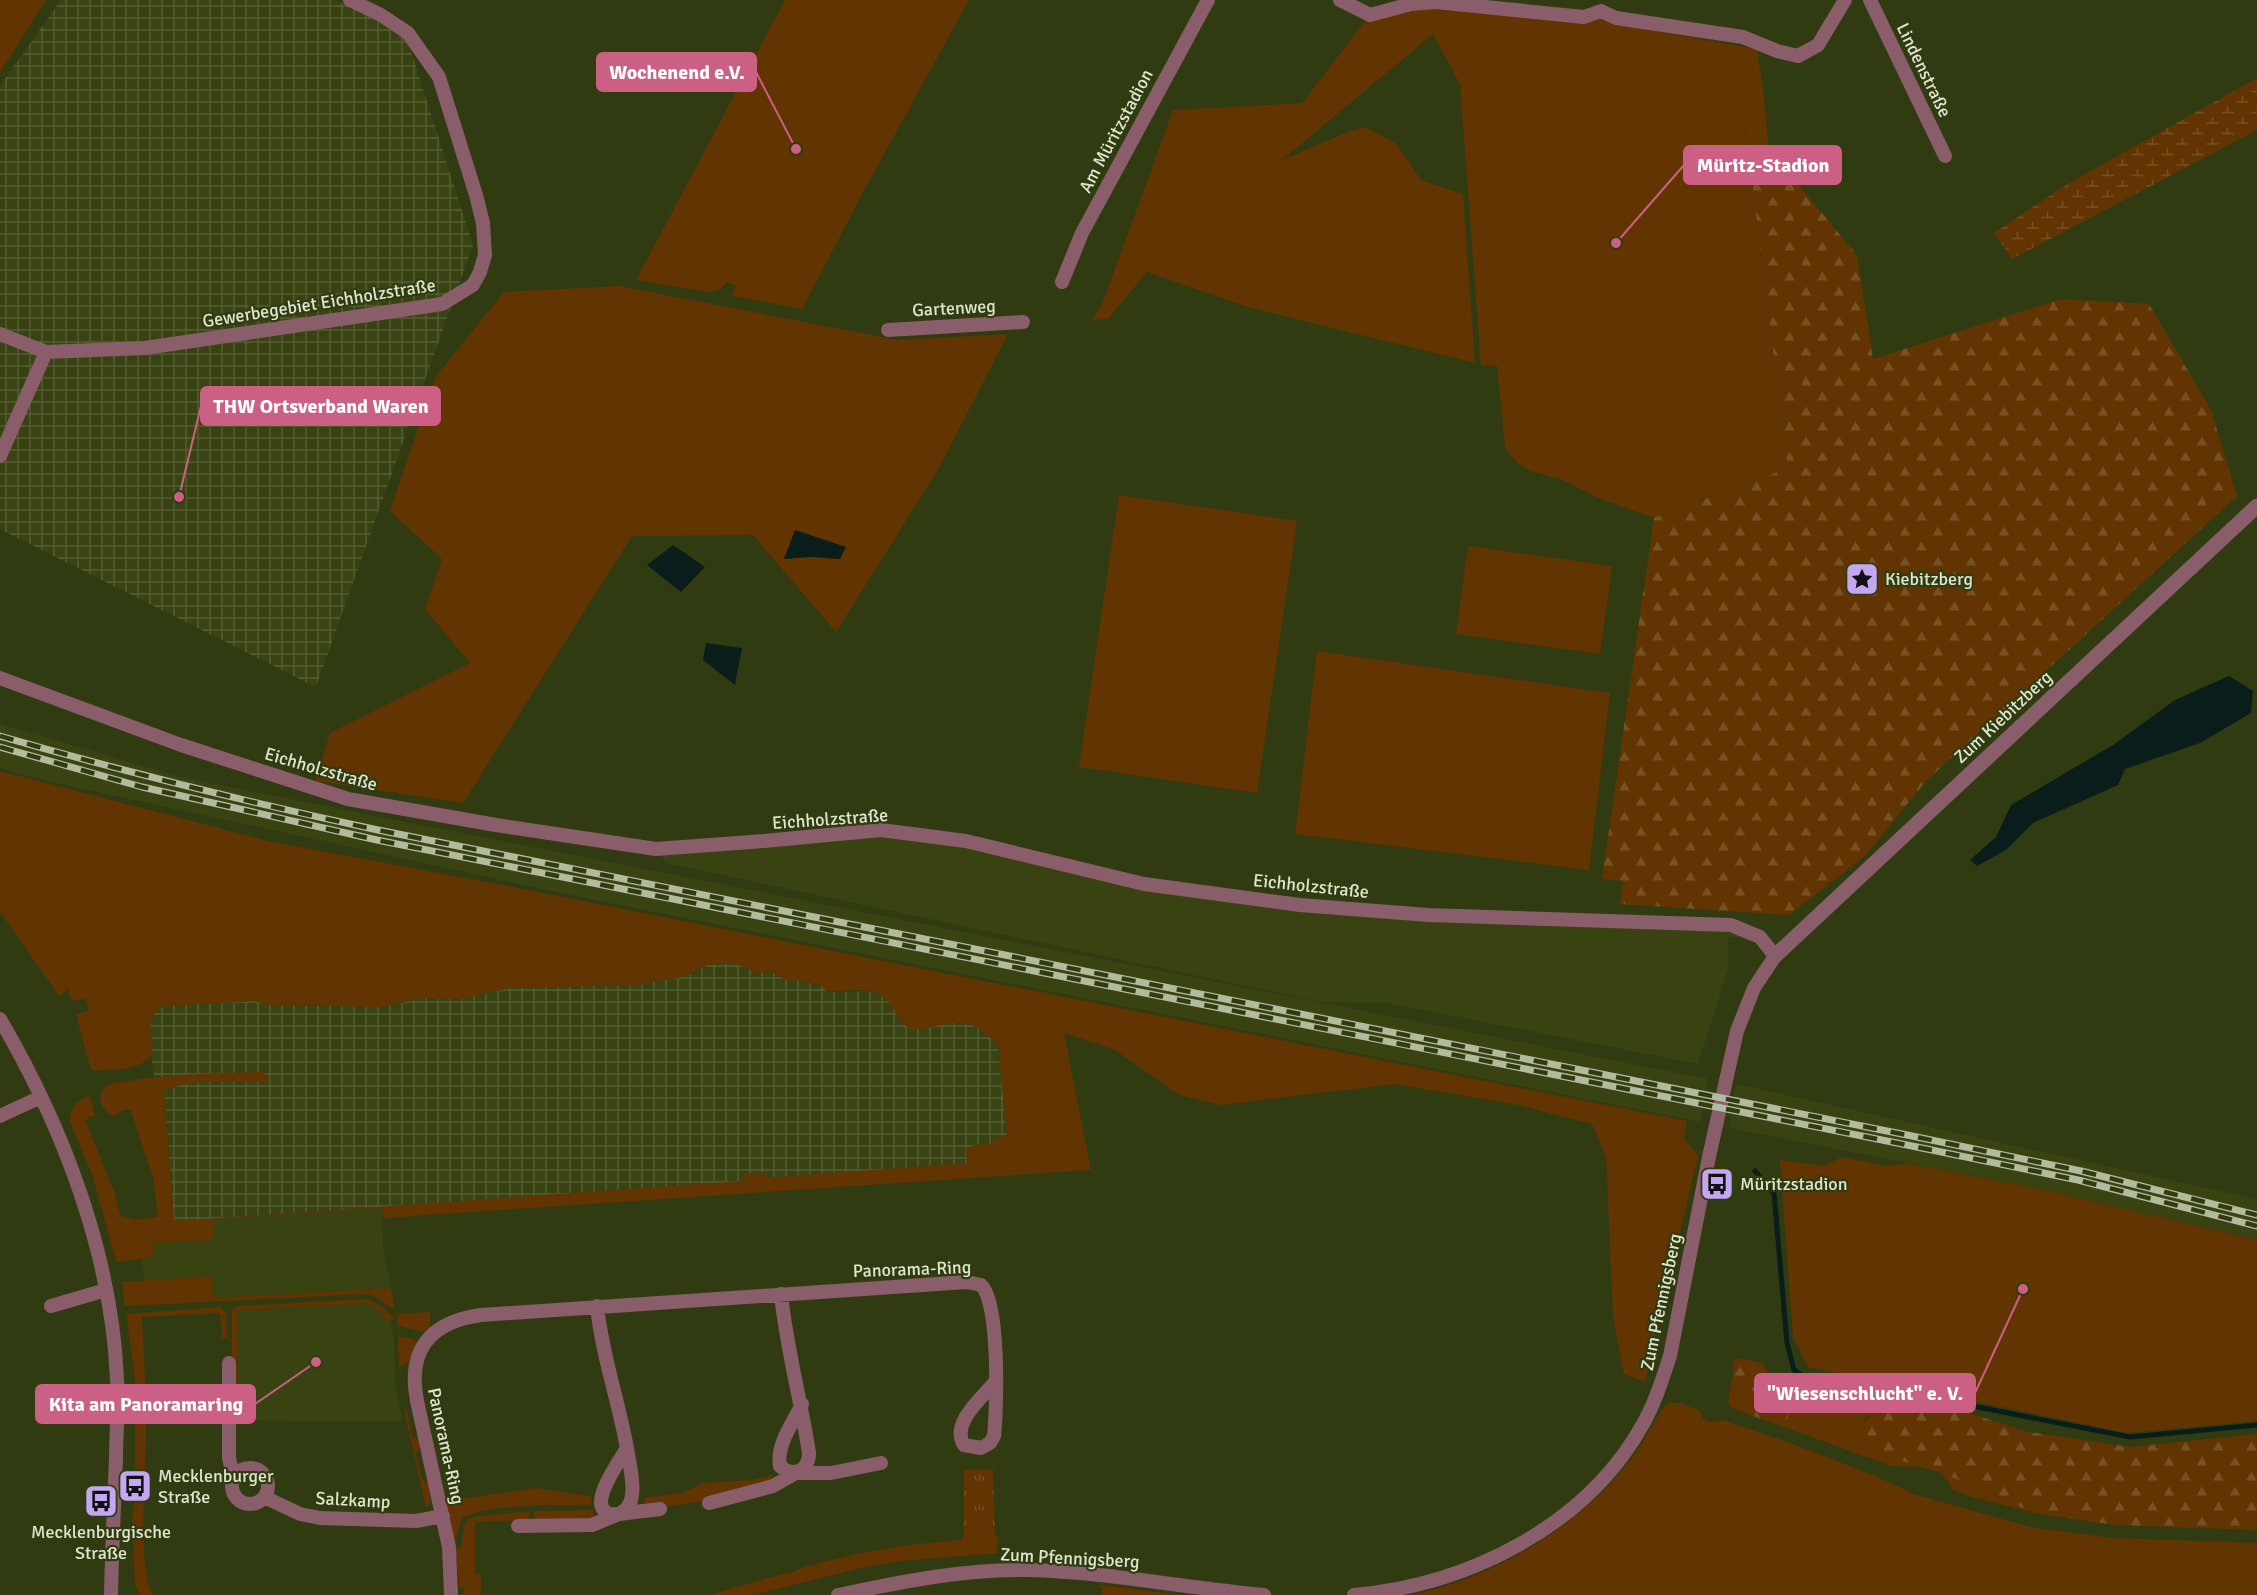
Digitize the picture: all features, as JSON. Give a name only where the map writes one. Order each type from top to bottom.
[{"type":"street","name":"Gewerbegebiet Eichholzstraße","points":[[46,352],[145,348],[431,305],[442,303],[473,285],[485,255],[483,223],[439,77],[408,33],[381,15],[350,0]]},
{"type":"street","name":"Am Müritzstadion","points":[[1062,282],[1082,233],[1208,0]]},
{"type":"street","points":[[1340,0],[1370,15],[1412,1],[1584,17],[1605,6],[1616,18],[1743,37],[1777,51],[1798,56],[1818,45],[1845,0]]},
{"type":"street","name":"Lindenstraße","points":[[1870,0],[1945,156]]},
{"type":"street","name":"Gartenweg","points":[[888,330],[1023,322]]},
{"type":"street","points":[[0,334],[46,352],[0,456]]},
{"type":"street","name":"Zum Kiebitzberg","points":[[1775,956],[2257,506]]},
{"type":"street","name":"Eichholzstraße","points":[[0,678],[182,745],[348,799],[496,825],[656,849],[764,842],[881,830],[966,842],[1144,884],[1300,905],[1428,915],[1731,925],[1760,937],[1775,956]]},
{"type":"street","name":"Zum Pfennigsberg","points":[[1354,1595],[1413,1586],[1454,1574],[1492,1559],[1564,1515],[1600,1482],[1622,1457],[1642,1426],[1661,1386],[1670,1356],[1709,1157],[1737,1031],[1754,988],[1775,956]]},
{"type":"street","points":[[0,1019],[41,1097],[85,1211],[111,1312],[117,1381],[111,1595]]},
{"type":"street","points":[[0,1116],[41,1097]]},
{"type":"street","name":"Panorama-Ring","points":[[451,1595],[449,1547],[414,1388],[416,1364],[427,1341],[448,1323],[463,1317],[967,1282],[981,1285],[988,1295],[990,1304],[996,1382],[994,1436],[990,1443],[981,1448],[959,1449],[960,1428],[964,1419],[996,1382]]},
{"type":"street","points":[[51,1306],[106,1290]]},
{"type":"street","points":[[708,1503],[773,1486],[804,1469],[809,1461],[802,1404],[781,1294]]},
{"type":"street","points":[[518,1527],[592,1525],[627,1509],[633,1495],[627,1448],[597,1306]]},
{"type":"street","name":"Salzkamp","points":[[229,1363],[229,1458],[236,1474],[232,1485],[235,1496],[239,1500],[244,1503],[255,1503],[264,1497],[300,1514],[320,1518],[416,1521],[443,1516]]},
{"type":"street","points":[[802,1404],[778,1457],[780,1466],[786,1472],[831,1473],[881,1463]]},
{"type":"street","points":[[627,1448],[603,1491],[601,1498],[604,1511],[619,1514],[660,1509]]},
{"type":"street","points":[[236,1474],[245,1469],[256,1469],[261,1472],[268,1486],[264,1497]]},
{"type":"street","name":"Zum Pfennigsberg","points":[[838,1595],[937,1575],[1028,1570],[1105,1576],[1264,1595]]},
{"type":"shaded area","points":[[61,0],[336,0],[406,36],[473,245],[316,687],[0,529],[0,86]]},
{"type":"shaded area","points":[[0,724],[184,778],[1708,1079],[1700,1122],[575,896],[38,779],[0,768]]},
{"type":"shaded area","points":[[881,830],[1144,884],[1300,905],[1731,925],[1760,937],[1728,937],[1728,969],[1698,1064],[1387,1003],[1321,1002],[666,863],[656,849]]},
{"type":"shaded area","points":[[729,963],[747,967],[755,973],[772,972],[788,981],[800,980],[822,986],[828,992],[867,991],[878,994],[891,1002],[902,1022],[913,1029],[956,1022],[972,1023],[998,1044],[1007,1135],[995,1139],[988,1146],[978,1144],[966,1150],[967,1163],[383,1218],[382,1208],[214,1219],[213,1240],[174,1221],[164,1092],[154,1077],[151,1053],[151,1016],[157,1009],[165,1006],[255,1001],[272,1005],[383,1007],[421,998],[461,999],[509,988],[637,985],[687,976],[707,965]]},
{"type":"shaded area","points":[[1736,1084],[2251,1198],[2257,1200],[2257,1240],[2040,1189],[1729,1128]]},
{"type":"shaded area","points":[[382,1207],[383,1247],[391,1288],[213,1298],[212,1276],[145,1281],[141,1259],[153,1257],[153,1243],[214,1219]]},
{"type":"shaded area","points":[[365,1304],[374,1306],[391,1323],[394,1338],[395,1385],[403,1422],[238,1420],[237,1310]]},
{"type":"green space","points":[[0,0],[46,0],[0,73]]},
{"type":"green space","points":[[785,0],[969,0],[802,309],[732,296],[736,285],[727,282],[721,289],[708,292],[636,280]]},
{"type":"green space","points":[[1411,4],[1601,11],[1614,24],[1757,49],[1769,150],[1744,122],[1788,468],[1654,518],[1596,497],[1561,479],[1530,471],[1516,462],[1505,447],[1497,365],[1481,366],[1460,84],[1433,34],[1282,160],[1365,127],[1396,143],[1421,180],[1463,194],[1475,363],[1248,307],[1147,272],[1108,319],[1092,320],[1103,302],[1173,110],[1302,103],[1370,15]]},
{"type":"green space","points":[[2257,78],[2257,130],[2012,259],[1994,233],[2066,185]]},
{"type":"green space","points":[[1744,120],[1857,255],[1873,359],[2061,299],[2149,304],[2211,410],[2237,496],[1926,781],[1866,855],[1789,915],[1620,904],[1623,881],[1602,879],[1654,518],[1788,468]]},
{"type":"green space","points":[[619,286],[898,340],[1008,334],[939,468],[836,632],[753,535],[632,536],[463,803],[315,781],[330,733],[470,663],[425,609],[442,559],[390,511],[436,376],[504,292]]},
{"type":"green space","points":[[1119,495],[1297,521],[1257,793],[1079,767]]},
{"type":"green space","points":[[1468,546],[1612,566],[1600,654],[1456,634]]},
{"type":"green space","points":[[1317,651],[1610,693],[1589,870],[1295,834]]},
{"type":"green space","points":[[0,771],[268,841],[503,885],[1687,1121],[1684,1139],[1698,1156],[1645,1382],[1624,1374],[1613,1317],[1606,1157],[1592,1124],[1518,1105],[1395,1084],[1220,1105],[1179,1095],[1115,1050],[1064,1033],[1091,1170],[383,1218],[382,1208],[214,1219],[213,1240],[154,1243],[153,1257],[116,1261],[92,1174],[70,1122],[71,1113],[78,1102],[90,1096],[95,1115],[87,1118],[86,1122],[115,1194],[120,1215],[135,1220],[158,1216],[153,1177],[131,1111],[123,1110],[113,1116],[102,1105],[102,1091],[110,1084],[167,1076],[205,1074],[263,1072],[269,1078],[267,1083],[263,1081],[198,1082],[173,1087],[164,1092],[174,1221],[743,1181],[743,1174],[763,1172],[764,1178],[967,1163],[966,1150],[970,1147],[989,1144],[1007,1135],[998,1044],[970,1024],[957,1023],[918,1029],[907,1027],[889,1002],[873,992],[854,990],[828,992],[822,986],[800,980],[788,981],[772,972],[755,973],[747,967],[729,963],[707,965],[687,976],[637,985],[509,988],[461,999],[421,998],[383,1007],[272,1005],[255,1001],[165,1006],[152,1018],[152,1049],[150,1056],[144,1062],[126,1068],[93,1071],[76,1014],[89,1011],[86,999],[72,1001],[68,988],[60,997],[0,912]]},
{"type":"green space","points":[[1842,1157],[1885,1166],[1906,1163],[2040,1189],[2257,1240],[2257,1421],[2127,1433],[1808,1367],[1793,1337],[1780,1160],[1824,1166]]},
{"type":"green space","points":[[212,1276],[213,1298],[391,1288],[395,1310],[374,1296],[366,1294],[125,1306],[122,1282]]},
{"type":"green space","points":[[366,1299],[390,1314],[393,1317],[391,1323],[374,1306],[365,1304],[237,1310],[238,1420],[234,1420],[235,1359],[232,1357],[232,1309],[239,1306]]},
{"type":"green space","points":[[220,1307],[226,1312],[227,1338],[222,1338],[220,1313],[142,1317],[146,1413],[144,1539],[148,1582],[153,1595],[139,1595],[135,1583],[132,1522],[137,1481],[135,1480],[135,1378],[126,1314]]},
{"type":"green space","points":[[430,1312],[430,1328],[424,1332],[398,1326],[398,1314]]},
{"type":"green space","points":[[398,1337],[411,1338],[418,1342],[409,1361],[399,1368]]},
{"type":"green space","points":[[1738,1358],[1762,1363],[1770,1374],[1775,1395],[1789,1413],[1787,1419],[1778,1425],[1753,1416],[1733,1377],[1734,1362]]},
{"type":"green space","points":[[1770,1374],[1797,1384],[1810,1386],[1824,1381],[1966,1412],[1880,1410],[1866,1418],[1860,1428],[1860,1442],[1865,1450],[1921,1467],[1892,1466],[1778,1425],[1787,1420],[1789,1413],[1775,1395]]},
{"type":"green space","points":[[1733,1377],[1753,1416],[1730,1407],[1728,1400]]},
{"type":"green space","points":[[1681,1403],[1700,1411],[1703,1419],[1711,1422],[1723,1420],[1793,1444],[1873,1475],[1914,1494],[2034,1528],[2113,1538],[2257,1543],[2257,1595],[1412,1595],[1443,1587],[1503,1563],[1558,1529],[1607,1487],[1633,1457],[1660,1412],[1666,1405]]},
{"type":"green space","points":[[407,1409],[412,1436],[418,1440],[420,1446],[416,1454],[422,1479],[428,1483],[430,1490],[430,1499],[426,1508],[404,1410]]},
{"type":"green space","points":[[1880,1410],[1966,1412],[2028,1432],[2131,1447],[2257,1434],[2257,1530],[2115,1525],[2035,1513],[1942,1473],[1864,1450],[1859,1437],[1861,1426]]},
{"type":"green space","points":[[993,1469],[995,1534],[964,1535],[964,1470]]},
{"type":"green space","points":[[1942,1473],[2035,1513],[1971,1497],[1953,1490]]},
{"type":"green space","points":[[772,1475],[770,1482],[708,1500],[677,1505],[645,1506],[644,1498],[682,1493],[703,1483],[753,1480]]},
{"type":"green space","points":[[535,1488],[591,1496],[592,1505],[543,1505],[485,1510],[461,1520],[455,1543],[446,1501]]},
{"type":"green space","points":[[593,1510],[595,1518],[591,1520],[534,1521],[534,1511]]},
{"type":"green space","points":[[529,1511],[529,1520],[475,1522],[475,1574],[481,1575],[481,1595],[458,1595],[464,1594],[464,1588],[459,1587],[456,1548],[461,1547],[465,1523],[473,1517]]},
{"type":"green space","points":[[995,1534],[998,1536],[997,1553],[900,1561],[861,1568],[754,1595],[709,1595],[856,1554],[961,1540],[964,1535]]},
{"type":"green space","points":[[1097,1586],[1179,1595],[1102,1595],[1101,1587]]},
{"type":"water","points":[[795,530],[846,547],[840,559],[810,557],[784,559]]},
{"type":"water","points":[[673,545],[705,567],[681,592],[647,565]]},
{"type":"water","points":[[706,643],[742,648],[735,685],[703,660]]},
{"type":"water","points":[[2229,676],[2253,691],[2251,713],[2200,743],[2125,769],[2118,785],[2033,823],[2006,850],[1977,866],[1970,860],[1996,837],[2011,805],[2113,745],[2175,700]]},
{"type":"waterway","points":[[1755,1171],[1774,1193],[1787,1343],[1794,1370],[1808,1379],[1957,1403],[2130,1437],[2257,1425]]},
{"type":"railway","points":[[0,736],[188,786],[378,830],[1912,1136],[2081,1171],[2257,1215]]},
{"type":"railway","points":[[0,747],[142,787],[377,840],[2078,1180],[2257,1226]]},
{"type":"place","name":"Wochenend e.V.","points":[[796,149]]},
{"type":"place","name":"Müritz-Stadion","points":[[1616,243]]},
{"type":"place","name":"THW Ortsverband Waren","points":[[179,497]]},
{"type":"place","name":"Kiebitzberg","points":[[1862,579]]},
{"type":"place","name":"Müritzstadion","points":[[1717,1184]]},
{"type":"place","name":"\"Wiesenschlucht\" e. V.","points":[[2023,1289]]},
{"type":"place","name":"Kita am Panoramaring","points":[[316,1362]]},
{"type":"place","name":"Mecklenburger Straße","points":[[135,1486]]},
{"type":"place","name":"Mecklenburgische Straße","points":[[101,1501]]}]
